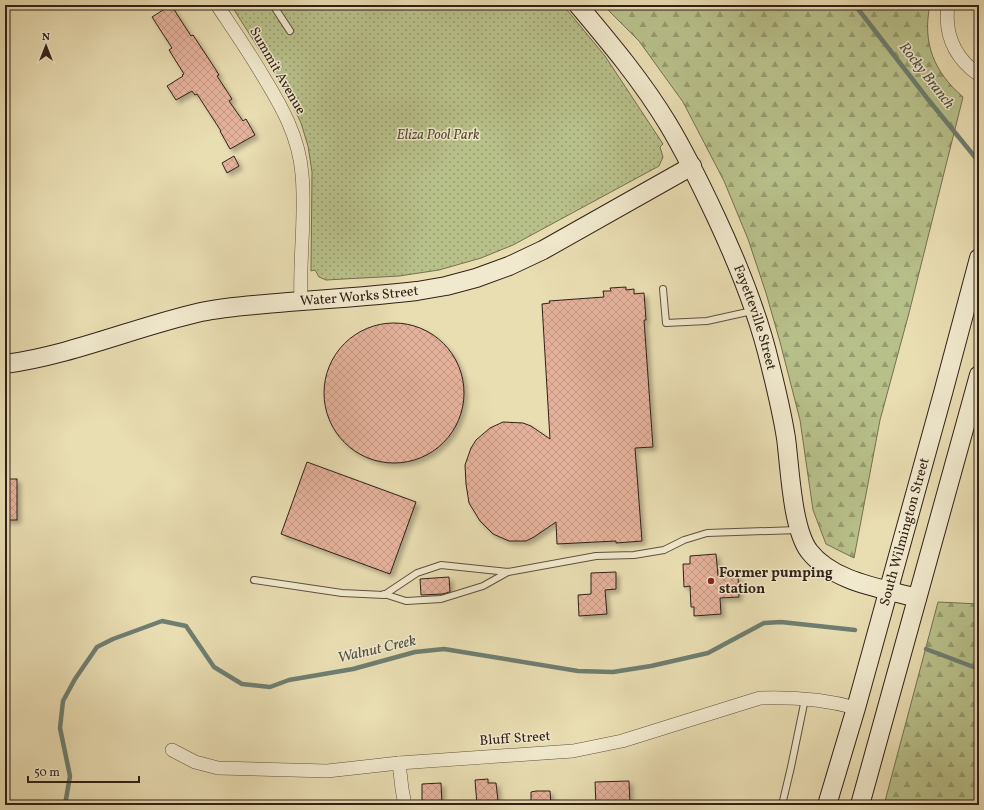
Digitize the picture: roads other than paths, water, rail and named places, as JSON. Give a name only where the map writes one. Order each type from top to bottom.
[{"type":"street","name":"Summit Avenue","points":[[217,5],[276,98],[287,118],[296,141],[302,174],[303,193],[300,277],[301,301]]},
{"type":"street","name":"Fayetteville Street","points":[[578,5],[633,73],[667,122],[692,166],[734,256],[754,311],[770,363],[784,428],[799,530],[808,550],[819,562],[843,577],[917,598]]},
{"type":"street","points":[[948,5],[947,21],[950,37],[956,52],[965,63],[979,75]]},
{"type":"street","name":"Water Works Street","points":[[5,364],[41,358],[172,319],[202,312],[237,306],[417,292],[476,278],[509,266],[544,250],[692,166]]},
{"type":"street","name":"South Wilmington Street","points":[[827,805],[856,708],[979,258]]},
{"type":"street","name":"South Wilmington Street","points":[[860,805],[979,376]]},
{"type":"street","name":"Bluff Street","points":[[172,750],[195,762],[218,768],[327,771],[399,763],[574,751],[622,741],[760,698],[783,697],[836,702],[856,708]]},
{"type":"street","points":[[399,763],[405,805]]},
{"type":"lane","points":[[273,5],[290,31]]},
{"type":"lane","points":[[663,289],[666,323],[707,321],[754,311]]},
{"type":"lane","points":[[384,594],[417,573],[441,565],[508,572],[596,556],[634,555],[664,550],[684,540],[707,533],[799,530]]},
{"type":"lane","points":[[254,580],[342,593],[384,594],[406,601],[441,599],[483,586],[508,572]]},
{"type":"lane","points":[[782,805],[805,699]]},
{"type":"waterway","name":"Rocky Branch","points":[[855,5],[979,162]]},
{"type":"waterway","name":"Walnut Creek","points":[[65,805],[70,776],[60,728],[63,701],[75,679],[97,647],[113,639],[162,621],[186,626],[214,667],[242,684],[270,687],[289,680],[353,669],[415,652],[444,649],[578,671],[613,672],[651,666],[708,653],[764,623],[781,622],[855,630]]},
{"type":"waterway","name":"Walnut Creek","points":[[926,649],[979,669]]},
{"type":"place","name":"Former pumping station","points":[[711,581]]},
{"type":"park label","name":"Eliza Pool Park","points":[[438,135]]}]
